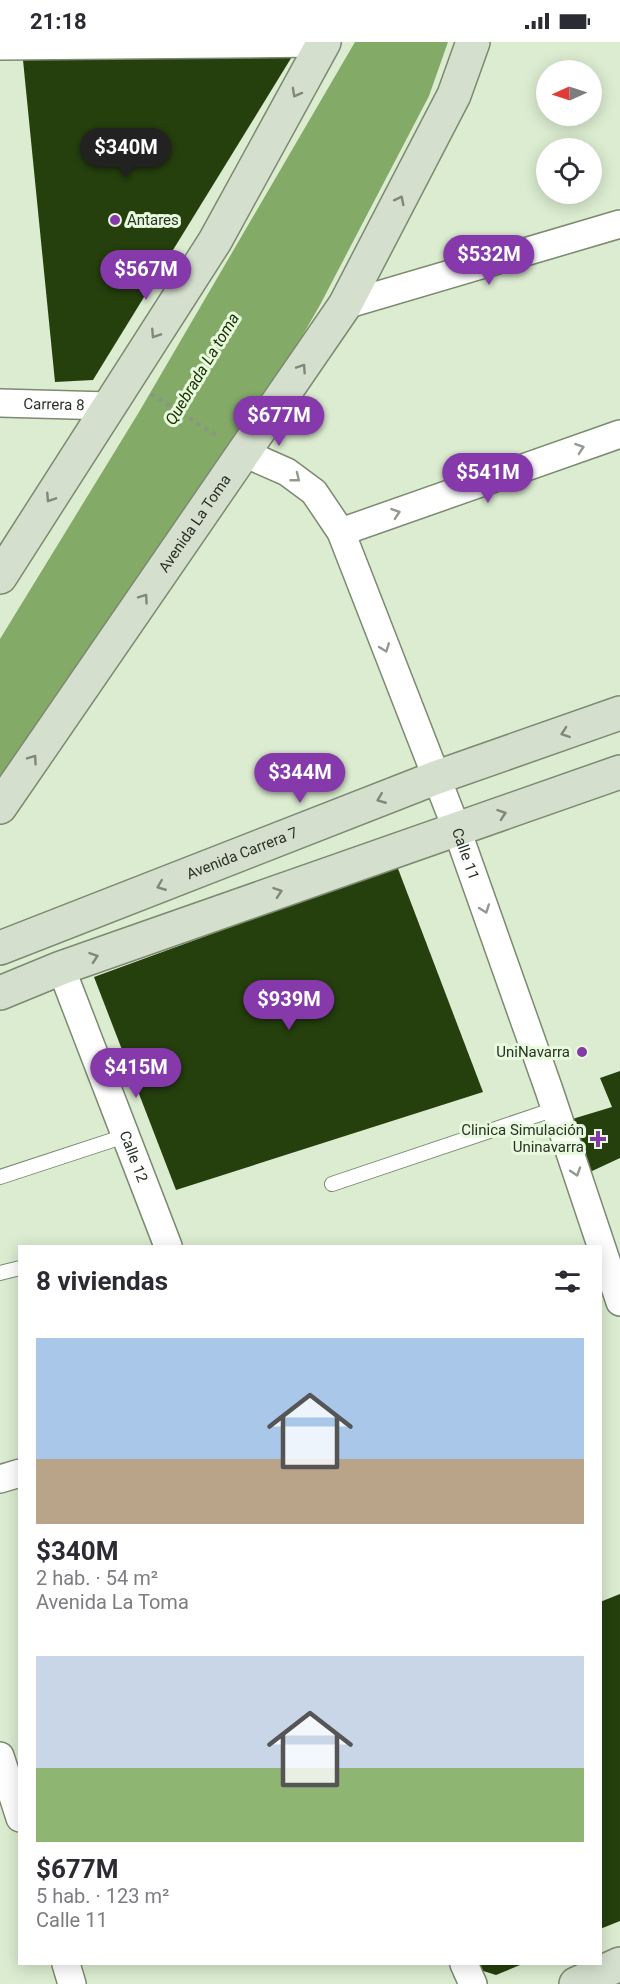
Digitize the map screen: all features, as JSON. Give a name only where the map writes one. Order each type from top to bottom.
[{"type":"main road","points":[[0,577],[215,241],[324,42]]},
{"type":"main road","name":"Avenida La Toma","points":[[0,807],[345,305],[454,95],[473,42]]},
{"type":"main road","name":"Avenida Carrera 7","points":[[0,948],[435,778],[620,713]]},
{"type":"main road","points":[[0,993],[61,968],[620,772]]},
{"type":"main road","points":[[576,1984],[620,1964]]},
{"type":"street","points":[[0,46],[324,42]]},
{"type":"street","points":[[345,305],[620,224]]},
{"type":"street","name":"Carrera 8","points":[[0,403],[109,406]]},
{"type":"street","points":[[341,532],[620,434]]},
{"type":"street","name":"Calle 11","points":[[244,453],[287,472],[314,492],[341,532],[457,830],[555,1109],[600,1245]]},
{"type":"street","name":"Calle 12","points":[[61,968],[168,1245]]},
{"type":"street","name":"Calle 11","points":[[602,1253],[620,1302]]},
{"type":"street","points":[[0,1479],[18,1474]]},
{"type":"street","points":[[0,1756],[18,1812]]},
{"type":"street","points":[[66,1965],[72,1984]]},
{"type":"street","points":[[464,1965],[473,1984]]},
{"type":"lane","points":[[332,1184],[555,1109]]},
{"type":"lane","points":[[3,1179],[125,1136]]},
{"type":"lane","points":[[0,1273],[18,1268]]},
{"type":"path","points":[[127,378],[244,453]]},
{"type":"water","name":"Quebrada La toma","points":[[355,42],[448,42],[429,96],[320,305],[251,425],[0,782],[0,639],[139,412]]},
{"type":"building","name":"Antares","points":[[293,55],[93,380],[55,382],[23,60]]},
{"type":"building","points":[[397,866],[483,1092],[176,1190],[94,977]]},
{"type":"building","name":"Clinica Simulación Uninavarra","points":[[620,1071],[620,1158],[590,1172],[569,1120],[612,1107],[600,1078]]},
{"type":"building","points":[[620,1594],[620,1921],[602,1928],[602,1601]]},
{"type":"building","points":[[472,1965],[520,1965],[496,1975],[474,1968]]},
{"type":"place","name":"Antares","points":[[115,220]]},
{"type":"place","name":"UniNavarra","points":[[582,1052]]},
{"type":"place","name":"Clinica Simulación Uninavarra","points":[[598,1139]]}]
